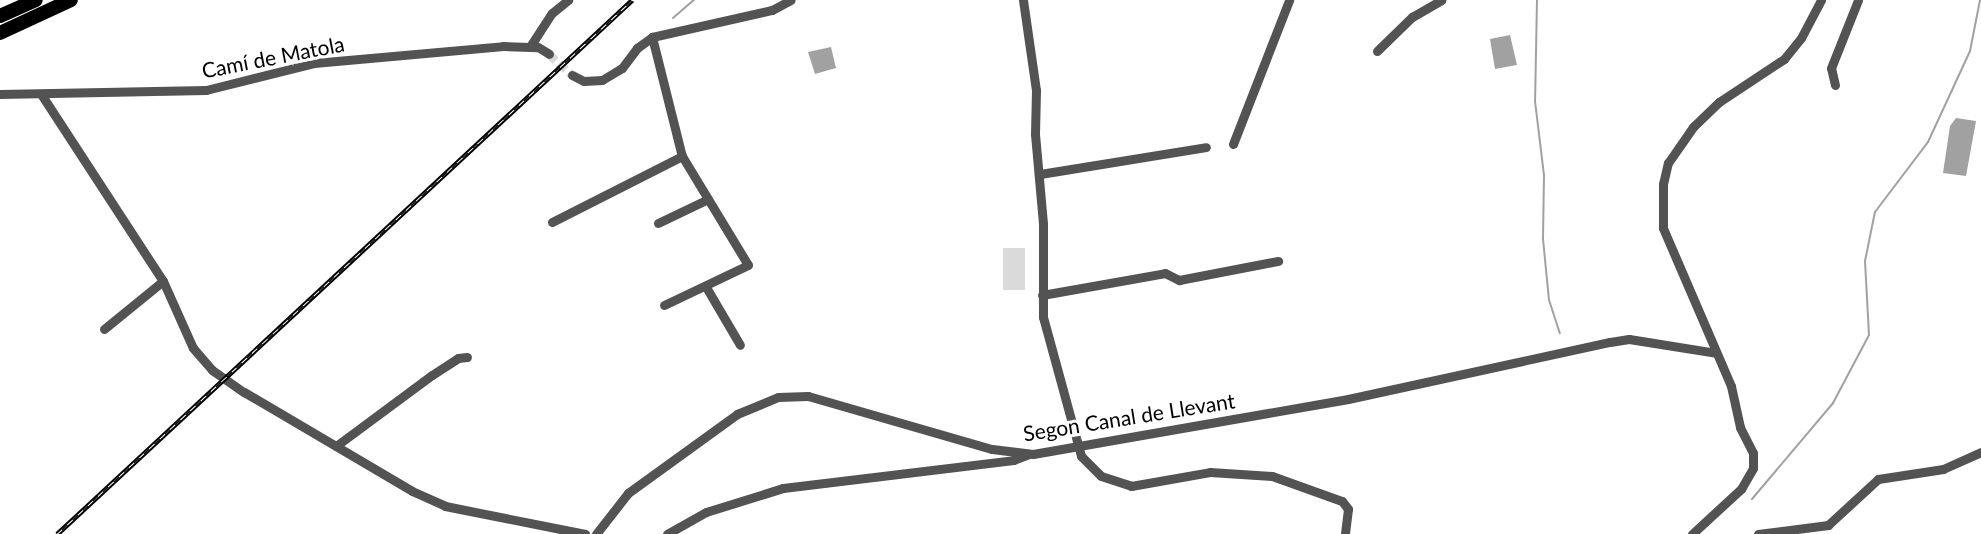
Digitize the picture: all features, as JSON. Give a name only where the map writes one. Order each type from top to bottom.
[{"type":"highway","points":[[0,16],[36,0]]},
{"type":"highway","points":[[0,33],[71,0]]},
{"type":"street","points":[[549,54],[531,45],[552,13],[568,0]]},
{"type":"street","points":[[572,75],[591,81],[611,77],[652,37],[772,10],[791,0]]},
{"type":"street","points":[[1023,0],[1036,90],[1042,295],[1046,332],[1077,447],[1101,476],[1131,486],[1210,472],[1241,472],[1314,489],[1342,501],[1348,508],[1345,534]]},
{"type":"street","points":[[1233,144],[1289,0]]},
{"type":"street","points":[[1377,51],[1412,18],[1441,0]]},
{"type":"street","points":[[1692,534],[1742,489],[1753,468],[1753,453],[1740,427],[1731,386],[1663,228],[1663,184],[1668,163],[1694,127],[1719,102],[1784,59],[1801,38],[1821,0]]},
{"type":"street","points":[[1835,85],[1831,68],[1858,0]]},
{"type":"street","points":[[652,37],[682,156],[748,265],[706,287],[664,305]]},
{"type":"street","name":"Camí de Matola","points":[[0,94],[206,90],[314,63],[531,45]]},
{"type":"street","points":[[41,94],[163,281],[193,348],[212,370],[412,491],[445,506],[585,534]]},
{"type":"street","points":[[1040,174],[1206,147]]},
{"type":"street","points":[[552,222],[682,156]]},
{"type":"street","points":[[658,223],[708,199]]},
{"type":"street","points":[[1042,295],[1166,273],[1179,280],[1278,261]]},
{"type":"street","points":[[104,330],[163,281]]},
{"type":"street","points":[[706,287],[740,345]]},
{"type":"street","name":"Segon Canal de Llevant","points":[[596,534],[628,494],[737,414],[778,397],[808,396],[992,449],[1029,454],[1348,399],[1629,339],[1716,353]]},
{"type":"street","points":[[336,446],[432,375],[458,358],[467,357]]},
{"type":"street","points":[[1758,534],[1828,525],[1878,479],[1927,473],[1981,452]]},
{"type":"street","points":[[667,534],[706,512],[783,488],[1013,460],[1029,454]]},
{"type":"shaded area","points":[[1510,35],[1517,65],[1495,69],[1490,39]]},
{"type":"shaded area","points":[[831,47],[836,68],[815,74],[808,52]]},
{"type":"shaded area","points":[[1956,118],[1976,121],[1966,176],[1943,173],[1950,126]]},
{"type":"shaded area","points":[[1003,248],[1025,248],[1025,290],[1003,290]]},
{"type":"waterway","points":[[673,18],[694,0]]},
{"type":"waterway","points":[[1537,0],[1535,101],[1544,175],[1543,239],[1549,300],[1560,333]]},
{"type":"waterway","points":[[1752,499],[1833,403],[1869,335],[1865,261],[1875,212],[1928,142],[1970,51],[1980,0]]},
{"type":"tunnel","points":[[549,54],[572,75]]},
{"type":"railway","points":[[57,534],[632,0]]}]
